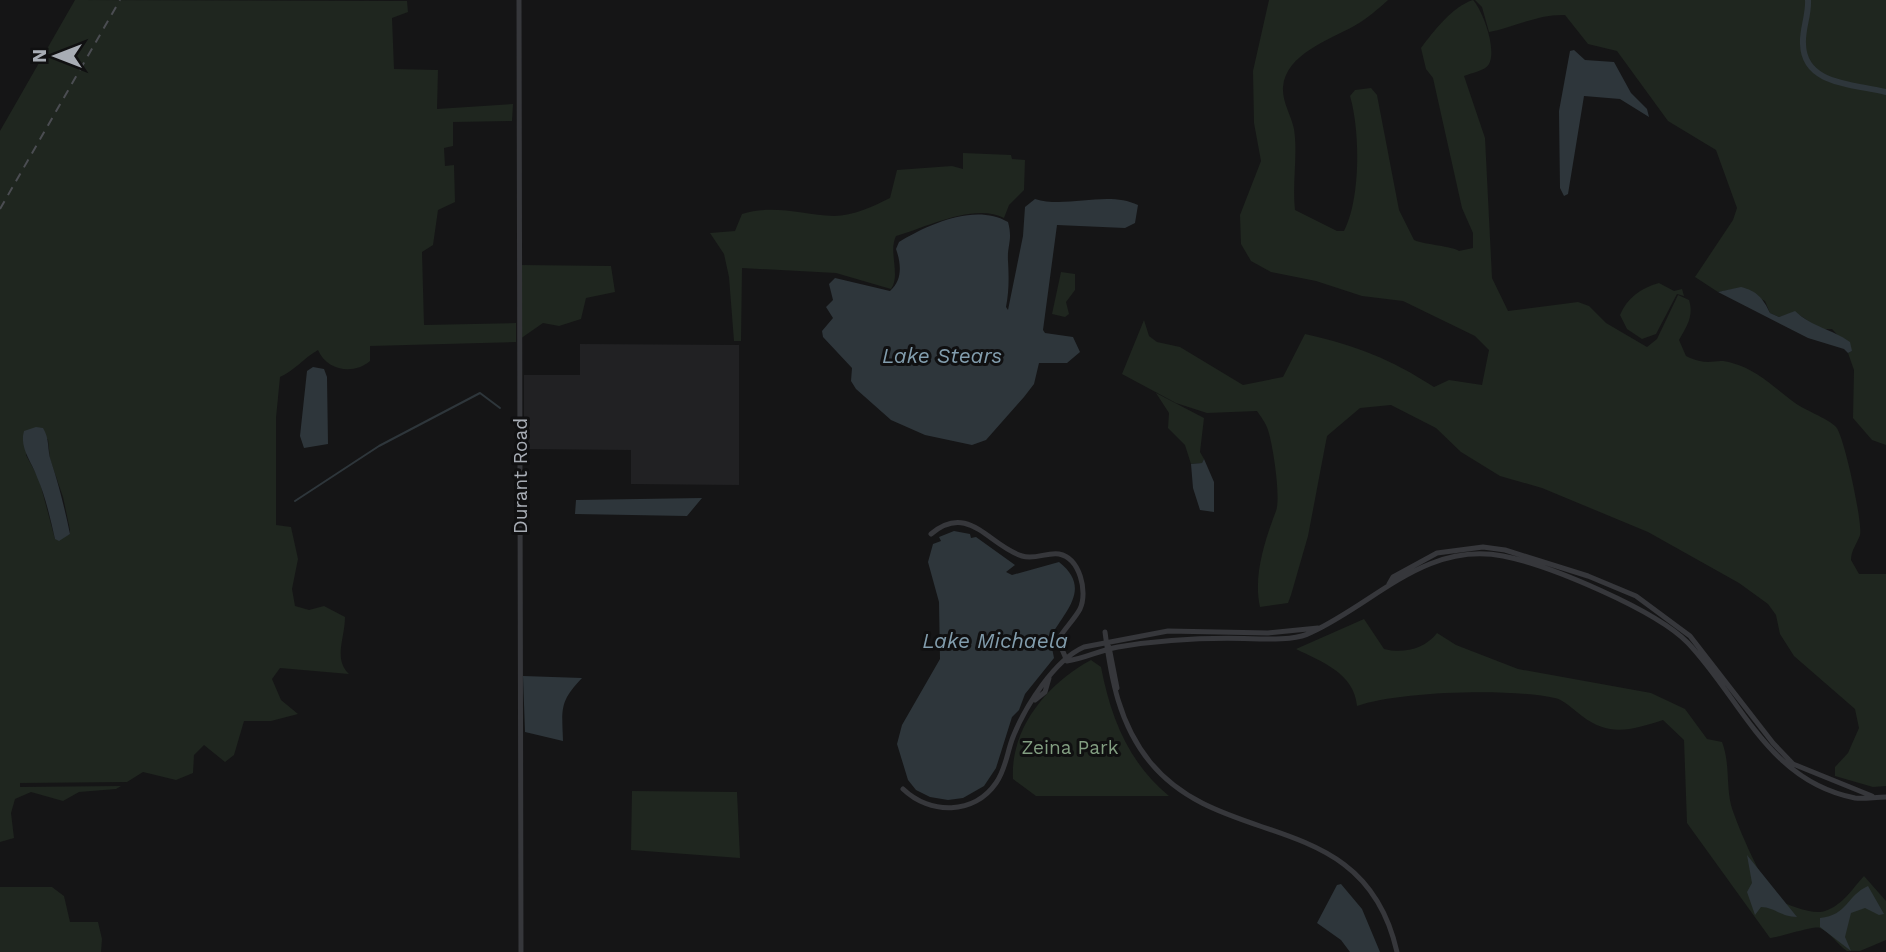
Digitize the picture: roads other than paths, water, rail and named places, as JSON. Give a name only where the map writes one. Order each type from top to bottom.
[{"type":"street","name":"Durant Road","points":[[519,0],[521,952]]},
{"type":"street","points":[[931,534],[947,524],[966,523],[1023,556],[1055,554],[1071,560],[1079,574],[1083,597],[1078,613],[1058,640],[1067,660]]},
{"type":"street","points":[[1067,660],[1107,649],[1203,637],[1287,638],[1309,634],[1349,614],[1389,584],[1438,559],[1480,554],[1504,556],[1632,604],[1687,642],[1745,720],[1789,769],[1846,796],[1864,799],[1872,796],[1886,797]]},
{"type":"street","points":[[903,789],[922,803],[938,808],[958,808],[979,800],[1000,777],[1013,737],[1041,685],[1076,650],[1106,641],[1171,631],[1268,633],[1318,628]]},
{"type":"street","points":[[1105,632],[1122,711],[1144,755],[1165,779],[1185,794],[1214,809],[1310,842],[1344,865],[1377,903],[1397,952]]},
{"type":"water","points":[[1574,50],[1585,60],[1614,62],[1631,93],[1647,109],[1649,117],[1620,99],[1584,96],[1568,194],[1564,196],[1560,188],[1559,111],[1570,51]]},
{"type":"water","name":"Lake Stears","points":[[1035,199],[1060,202],[1113,199],[1138,205],[1135,223],[1125,228],[1057,225],[1043,330],[1045,333],[1073,337],[1080,352],[1067,363],[1039,363],[1034,384],[986,440],[972,445],[925,435],[891,420],[856,389],[851,381],[852,368],[823,337],[822,331],[833,318],[826,307],[833,300],[829,284],[835,278],[890,291],[899,277],[900,266],[896,249],[899,242],[952,218],[967,215],[995,217],[1008,222],[1009,228],[1008,310],[1023,236],[1025,207]]},
{"type":"water","points":[[1741,287],[1759,296],[1770,313],[1779,317],[1795,311],[1808,321],[1850,342],[1852,351],[1848,353],[1844,349],[1808,338],[1718,292]]},
{"type":"water","points":[[313,367],[324,369],[327,377],[328,444],[304,448],[300,436],[307,371]]},
{"type":"water","points":[[43,428],[47,436],[70,534],[59,541],[55,539],[42,491],[23,443],[24,431]]},
{"type":"water","points":[[1204,459],[1214,482],[1214,512],[1200,510],[1193,488],[1191,464],[1202,463]]},
{"type":"water","points":[[702,498],[687,516],[575,514],[576,500]]},
{"type":"water","name":"Lake Michaela","points":[[954,531],[970,534],[971,538],[976,537],[1015,565],[1006,572],[1012,575],[1059,562],[1074,581],[1075,591],[1068,609],[1050,638],[1054,658],[1025,694],[1019,710],[1012,717],[996,768],[984,786],[963,798],[948,800],[930,797],[916,790],[908,780],[897,744],[902,725],[940,659],[939,602],[928,562],[933,544],[941,541],[939,537]]},
{"type":"water","points":[[523,676],[582,678],[566,700],[562,721],[563,741],[525,732]]},
{"type":"water","points":[[1747,855],[1797,917],[1761,907],[1755,915],[1747,892],[1752,883]]},
{"type":"water","points":[[1341,884],[1362,909],[1380,952],[1350,952],[1341,940],[1317,923],[1337,885]]},
{"type":"water","points":[[1868,886],[1884,914],[1879,915],[1865,908],[1851,913],[1845,937],[1851,951],[1820,927],[1820,918],[1842,909]]},
{"type":"waterway","points":[[1808,0],[1803,44],[1806,58],[1812,68],[1834,81],[1886,92]]},
{"type":"waterway","points":[[295,501],[379,446],[480,393],[500,408]]},
{"type":"railway","points":[[0,209],[120,0]]},
{"type":"park label","name":"Zeina Park","points":[[1070,747]]}]
